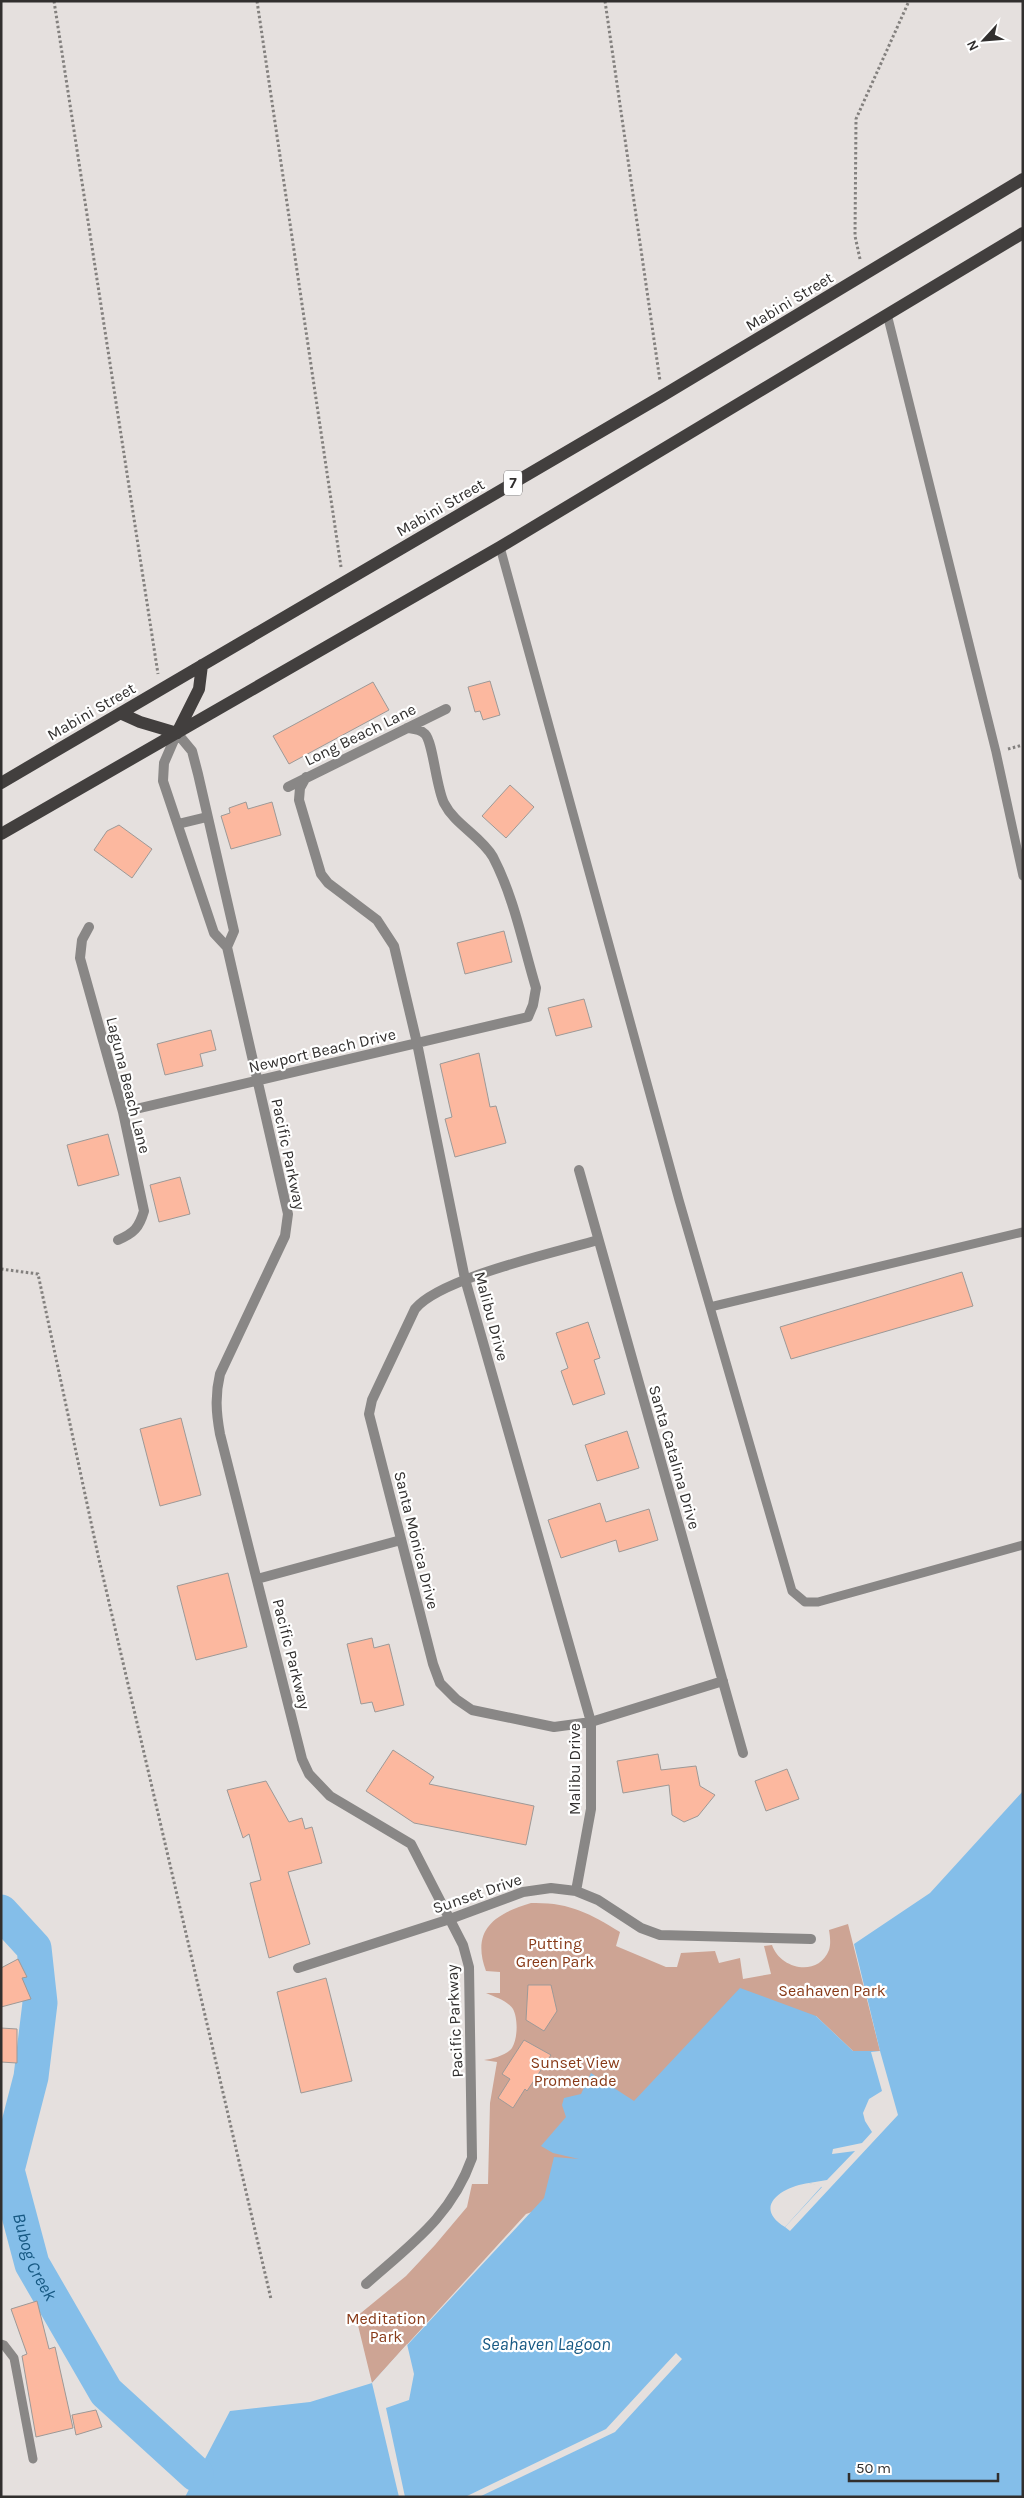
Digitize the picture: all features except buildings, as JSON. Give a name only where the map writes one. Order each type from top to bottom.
[{"type":"main road","name":"Mabini Street","points":[[1,782],[662,396],[1023,179]]},
{"type":"main road","points":[[1,834],[500,547],[1023,233]]},
{"type":"main road","points":[[177,733],[199,689],[202,665]]},
{"type":"main road","points":[[120,713],[177,733]]},
{"type":"street","name":"Long Beach Lane","points":[[288,787],[446,709]]},
{"type":"street","name":"Newport Beach Drive","points":[[123,1112],[528,1017],[533,1005],[536,988],[504,883],[492,855],[450,813],[444,804],[433,765],[430,744],[425,734],[418,729],[407,728]]},
{"type":"street","name":"Pacific Parkway","points":[[227,947],[234,930],[192,750],[177,733],[164,763],[163,781],[214,933],[227,947],[286,1201],[288,1224],[220,1374],[216,1391],[216,1413],[220,1434],[302,1759],[309,1774],[330,1796],[411,1844],[463,1945],[469,1967],[472,2158],[465,2180],[450,2204],[432,2225],[366,2284]]},
{"type":"street","name":"Malibu Drive","points":[[306,777],[300,788],[299,800],[322,874],[328,882],[377,920],[394,946],[417,1043],[465,1279],[591,1722],[592,1810],[576,1891]]},
{"type":"street","points":[[178,824],[207,817]]},
{"type":"street","name":"Laguna Beach Lane","points":[[89,927],[82,940],[80,958],[123,1112],[144,1211],[139,1226],[132,1234],[118,1240]]},
{"type":"street","name":"Santa Catalina Drive","points":[[579,1170],[743,1753]]},
{"type":"street","name":"Santa Monica Drive","points":[[598,1240],[465,1279],[422,1300],[415,1309],[372,1400],[369,1414],[433,1664],[440,1683],[456,1699],[472,1710],[554,1727],[591,1722],[723,1682]]},
{"type":"street","points":[[257,1580],[401,1540]]},
{"type":"street","name":"Sunset Drive","points":[[298,1968],[450,1919],[523,1892],[551,1888],[576,1891],[598,1900],[641,1928],[660,1935],[811,1939]]},
{"type":"lane","points":[[887,314],[993,743],[1023,876]]},
{"type":"lane","points":[[500,547],[679,1200],[792,1591],[805,1602],[818,1602],[1023,1545]]},
{"type":"lane","points":[[710,1306],[1023,1232]]},
{"type":"lane","points":[[1,2344],[4,2345],[14,2358],[33,2459]]},
{"type":"path","points":[[54,1],[160,690]]},
{"type":"path","points":[[257,1],[343,583]]},
{"type":"path","points":[[605,1],[662,396]]},
{"type":"path","points":[[864,274],[855,236],[856,120],[909,1]]},
{"type":"path","points":[[1,1269],[38,1274],[98,1554],[271,2299]]},
{"type":"green space","points":[[531,1903],[557,1904],[588,1914],[620,1932],[616,1946],[666,1967],[677,1967],[681,1953],[715,1951],[719,1963],[740,1958],[743,1979],[771,1974],[764,1946],[772,1945],[776,1953],[791,1965],[808,1967],[817,1964],[824,1959],[829,1950],[829,1930],[848,1924],[880,2051],[853,2051],[816,2016],[541,2209],[526,2214],[372,2383],[356,2317],[406,2276],[435,2245],[467,2207],[472,2184],[488,2184],[490,2103],[497,2062],[484,2060],[507,2053],[514,2044],[517,2028],[515,2013],[511,2006],[501,1999],[486,1993],[500,1993],[500,1972],[486,1971],[482,1957],[482,1945],[484,1934],[497,1919],[506,1912]]},
{"type":"water","name":"Seahaven Lagoon","points":[[1023,1791],[1023,2497],[185,2497],[230,2411],[310,2402],[372,2383],[544,2198],[554,2157],[579,2159],[553,2153],[541,2146],[566,2117],[562,2105],[564,2098],[581,2094],[591,2073],[634,2101],[740,1988],[816,2016],[853,2051],[880,2051],[854,1944],[930,1893]],"holes":[[[809,2183],[822,2186],[785,2227],[775,2219],[771,2212],[771,2205],[781,2193],[790,2188]]]},
{"type":"pier","points":[[880,2051],[898,2115],[790,2231],[785,2227],[822,2187],[809,2183],[827,2180],[855,2151],[832,2154],[833,2149],[862,2143],[872,2132],[865,2121],[863,2113],[869,2099],[882,2091],[871,2052]]},
{"type":"pier","points":[[407,2344],[414,2374],[409,2400],[386,2408],[405,2497],[399,2497],[372,2383]]},
{"type":"pier","points":[[676,2353],[682,2359],[615,2432],[479,2497],[465,2497],[606,2429]]},
{"type":"waterway","name":"Bubog Creek","points":[[1,1912],[34,1948],[40,2003],[31,2077],[7,2170],[32,2264],[106,2392],[196,2474]]},
{"type":"park label","name":"Putting Green Park","points":[[555,1952]]},
{"type":"park label","name":"Seahaven Park","points":[[832,1990]]},
{"type":"park label","name":"Sunset View Promenade","points":[[575,2071]]},
{"type":"park label","name":"Meditation Park","points":[[386,2327]]}]
